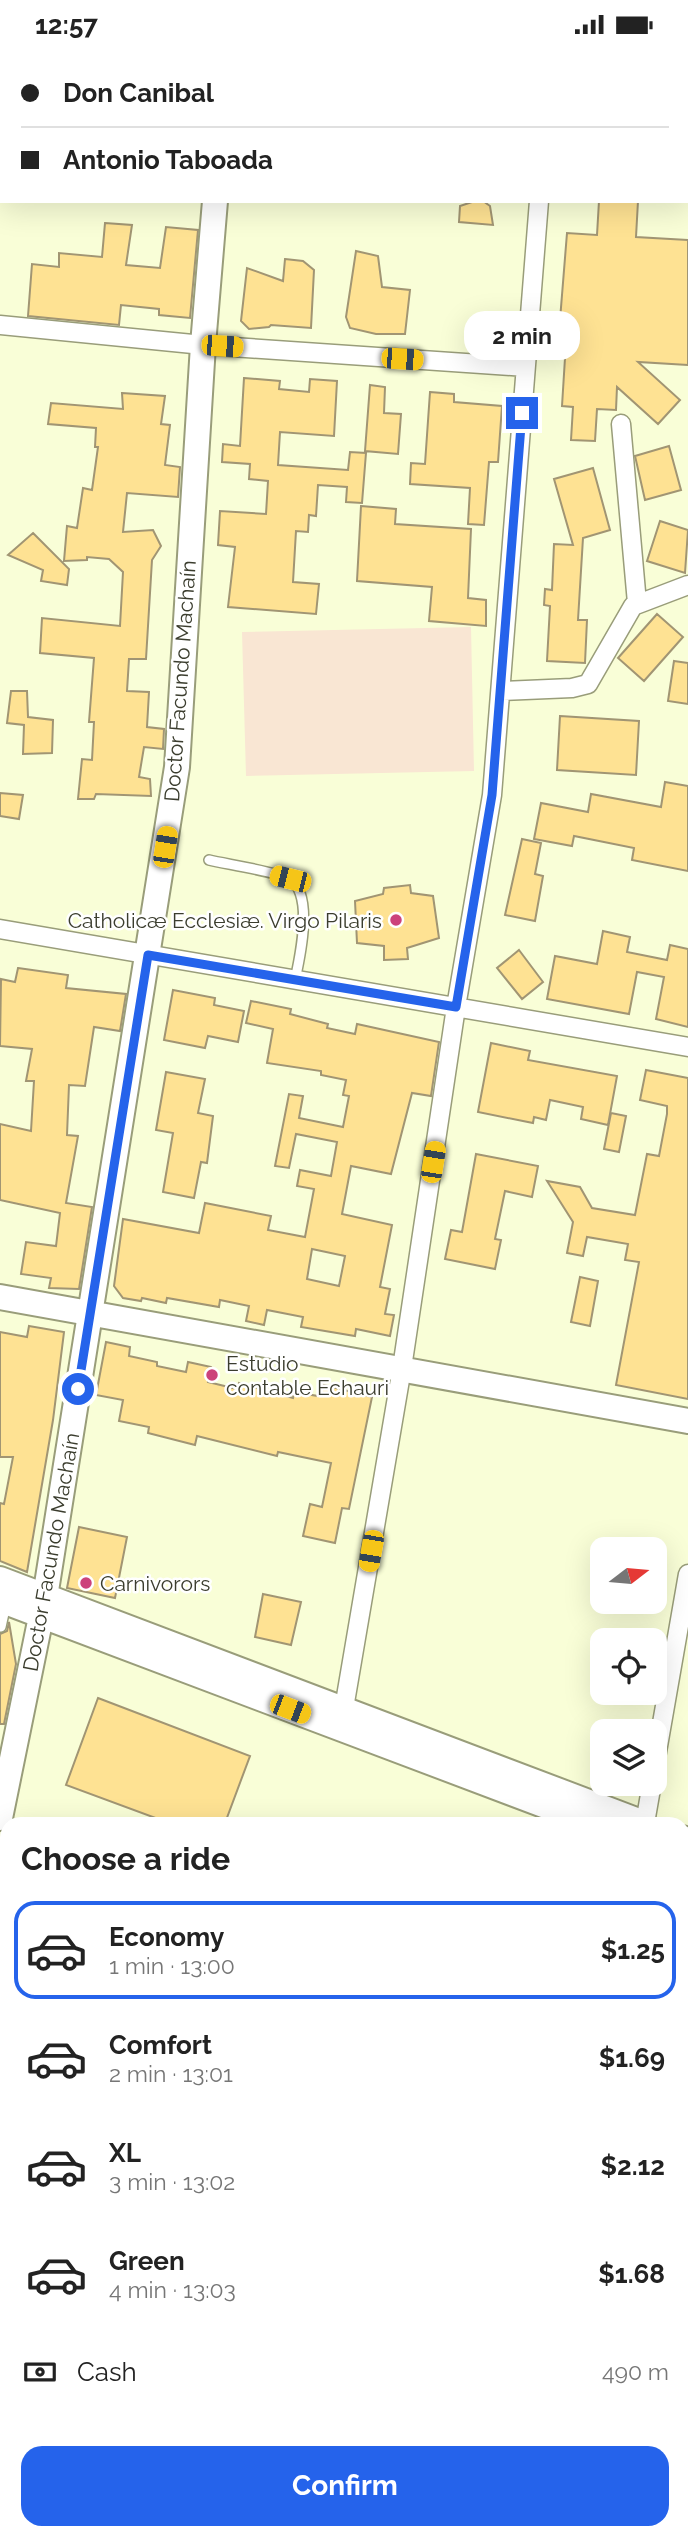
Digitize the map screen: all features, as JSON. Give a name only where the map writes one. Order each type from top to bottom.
[{"type":"main road","name":"Doctor Facundo Machaín","points":[[0,1817],[18,1699],[43,1605],[177,767],[203,345],[215,203]]},
{"type":"main road","points":[[0,1297],[688,1421]]},
{"type":"main road","points":[[2,1602],[43,1605],[343,1718],[628,1817]]},
{"type":"main road","points":[[343,1718],[576,1817]]},
{"type":"street","points":[[343,1718],[402,1368],[456,1007],[492,795],[539,203]]},
{"type":"street","points":[[0,325],[203,345],[525,367]]},
{"type":"street","points":[[621,424],[637,603]]},
{"type":"street","points":[[501,691],[572,688],[588,684],[630,610],[637,603],[688,585]]},
{"type":"street","points":[[0,929],[688,1047]]},
{"type":"street","points":[[663,1719],[688,1574]]},
{"type":"street","points":[[646,1817],[650,1796]]},
{"type":"lane","points":[[209,860],[290,879],[299,891],[305,909],[295,980]]},
{"type":"shaded area","points":[[471,627],[474,771],[246,776],[242,632]]},
{"type":"building","points":[[486,203],[490,206],[493,225],[459,222],[460,206]]},
{"type":"building","points":[[599,203],[638,203],[636,237],[688,240],[688,365],[638,362],[680,400],[658,424],[617,387],[616,410],[597,409],[595,441],[571,440],[573,407],[562,406],[565,358],[557,357],[567,233],[597,235]]},
{"type":"building","points":[[105,223],[132,225],[126,265],[160,268],[166,227],[198,230],[190,318],[159,315],[159,309],[121,305],[119,325],[28,316],[32,264],[59,267],[59,253],[102,257]]},
{"type":"building","points":[[356,251],[378,256],[382,287],[410,290],[405,334],[376,334],[350,328],[346,317]]},
{"type":"building","points":[[285,259],[303,261],[314,270],[311,328],[271,325],[249,329],[241,321],[247,268],[283,281]]},
{"type":"building","points":[[244,378],[280,381],[279,389],[309,392],[310,379],[337,381],[334,436],[280,432],[278,465],[348,470],[350,452],[366,453],[362,503],[346,502],[347,487],[318,485],[316,516],[309,515],[308,532],[296,531],[293,582],[319,584],[316,614],[228,607],[235,547],[218,545],[220,511],[266,514],[268,481],[249,479],[250,464],[222,462],[223,444],[240,446]]},
{"type":"building","points":[[370,385],[385,387],[384,413],[401,414],[398,454],[365,451]]},
{"type":"building","points":[[430,392],[454,394],[454,402],[502,406],[498,462],[489,462],[484,525],[468,524],[470,488],[410,484],[411,463],[425,464]]},
{"type":"building","points":[[122,393],[165,396],[161,424],[170,425],[165,465],[180,467],[178,497],[127,493],[123,532],[153,530],[161,546],[152,560],[146,659],[129,659],[127,691],[149,692],[147,727],[164,729],[163,749],[144,747],[139,777],[150,779],[151,796],[96,794],[94,799],[78,799],[82,759],[92,760],[94,722],[89,722],[94,658],[40,653],[42,618],[120,626],[123,572],[109,559],[87,557],[87,560],[64,561],[67,526],[77,528],[83,488],[92,490],[98,447],[95,447],[96,428],[48,424],[51,403],[123,409]]},
{"type":"building","points":[[669,446],[681,490],[645,500],[635,456]]},
{"type":"building","points":[[593,468],[610,530],[583,538],[578,620],[587,620],[585,663],[547,661],[550,606],[544,605],[545,589],[552,590],[554,544],[573,545],[554,479]]},
{"type":"building","points":[[361,506],[396,509],[395,524],[471,529],[468,598],[486,600],[486,626],[429,621],[432,587],[357,581]]},
{"type":"building","points":[[660,521],[688,530],[685,573],[647,561]]},
{"type":"building","points":[[33,533],[69,569],[67,585],[41,581],[43,570],[8,555]]},
{"type":"building","points":[[657,614],[683,637],[644,681],[618,658]]},
{"type":"building","points":[[674,661],[688,663],[688,704],[668,701]]},
{"type":"building","points":[[11,691],[27,691],[28,717],[53,720],[52,753],[23,754],[24,725],[7,723]]},
{"type":"building","points":[[560,716],[639,721],[636,775],[557,770]]},
{"type":"building","points":[[665,782],[688,786],[688,871],[632,860],[634,848],[574,836],[572,846],[534,839],[541,803],[588,812],[591,794],[661,807]]},
{"type":"building","points":[[0,793],[23,795],[19,819],[0,816]]},
{"type":"building","points":[[522,839],[541,843],[535,874],[543,876],[535,921],[505,915]]},
{"type":"building","name":"Catholicæ Ecclesiæ. Virgo Pilaris","points":[[410,885],[411,893],[433,896],[439,938],[407,948],[408,959],[384,960],[384,946],[357,943],[355,901],[383,894],[384,888]]},
{"type":"building","points":[[603,931],[630,937],[627,952],[667,960],[670,945],[688,949],[688,1027],[656,1019],[664,977],[637,972],[629,1014],[547,999],[555,956],[597,964]]},
{"type":"building","points":[[519,950],[543,982],[522,999],[497,968]]},
{"type":"building","points":[[18,968],[68,975],[66,988],[126,994],[120,1031],[94,1027],[85,1086],[69,1085],[67,1135],[78,1136],[66,1203],[92,1207],[79,1289],[49,1288],[51,1278],[21,1274],[26,1242],[56,1246],[60,1213],[0,1200],[0,1124],[31,1131],[34,1081],[26,1081],[32,1049],[0,1046],[1,979],[15,982]]},
{"type":"building","points":[[173,990],[215,998],[214,1005],[244,1011],[238,1042],[208,1036],[205,1048],[164,1040]]},
{"type":"building","points":[[251,1001],[291,1009],[290,1014],[328,1024],[327,1028],[355,1034],[357,1024],[439,1042],[431,1096],[412,1093],[391,1174],[351,1166],[342,1214],[392,1225],[380,1287],[390,1289],[385,1314],[394,1315],[390,1336],[356,1329],[355,1336],[301,1327],[303,1317],[267,1310],[264,1325],[246,1321],[249,1306],[220,1300],[219,1307],[167,1298],[166,1303],[142,1298],[141,1301],[123,1298],[114,1286],[123,1219],[199,1233],[205,1203],[271,1216],[268,1230],[305,1237],[314,1189],[297,1186],[300,1170],[331,1176],[337,1142],[296,1134],[289,1168],[275,1166],[289,1094],[303,1096],[299,1118],[343,1127],[349,1096],[343,1095],[346,1080],[321,1075],[321,1071],[267,1063],[273,1029],[246,1023]],"holes":[[[312,1249],[345,1256],[339,1286],[307,1279]]]},
{"type":"building","points":[[491,1043],[530,1051],[528,1060],[617,1076],[608,1125],[581,1119],[583,1107],[550,1100],[546,1120],[534,1117],[533,1123],[478,1112]]},
{"type":"building","points":[[646,1070],[688,1078],[688,1399],[616,1385],[639,1262],[625,1260],[628,1244],[587,1237],[583,1256],[567,1253],[573,1222],[547,1181],[580,1187],[592,1208],[635,1215],[647,1154],[659,1156],[667,1114],[667,1106],[640,1100]]},
{"type":"building","points":[[166,1072],[205,1079],[198,1113],[213,1116],[207,1163],[201,1162],[194,1198],[163,1192],[173,1133],[156,1130]]},
{"type":"building","points":[[611,1113],[626,1116],[619,1152],[604,1149]]},
{"type":"building","points":[[476,1154],[538,1166],[532,1197],[505,1191],[495,1239],[501,1240],[495,1269],[445,1259],[451,1230],[462,1232]]},
{"type":"building","points":[[580,1277],[598,1281],[590,1326],[571,1322]]},
{"type":"building","points":[[29,1326],[64,1332],[53,1420],[27,1572],[0,1561],[0,1503],[4,1504],[13,1457],[0,1457],[0,1332],[27,1337]]},
{"type":"building","points":[[106,1342],[130,1347],[129,1356],[157,1362],[157,1366],[186,1372],[188,1362],[211,1367],[208,1382],[237,1389],[239,1383],[293,1398],[294,1392],[318,1396],[320,1384],[372,1397],[349,1509],[342,1508],[335,1543],[303,1536],[310,1504],[322,1507],[331,1463],[278,1452],[277,1456],[197,1436],[195,1445],[148,1433],[149,1427],[119,1421],[123,1400],[96,1395]]},
{"type":"building","points":[[79,1527],[127,1537],[115,1598],[67,1588]]},
{"type":"building","points":[[263,1594],[301,1602],[291,1645],[255,1637]]},
{"type":"building","points":[[9,1622],[16,1664],[4,1724],[0,1724],[0,1634],[7,1631]]},
{"type":"building","points":[[98,1698],[250,1756],[227,1817],[153,1817],[66,1785]]},
{"type":"place","name":"Catholicæ Ecclesiæ. Virgo Pilaris","points":[[396,920]]},
{"type":"place","name":"Estudio contable Echauri","points":[[212,1375]]},
{"type":"place","name":"Carnivorors","points":[[86,1583]]},
{"type":"route","points":[[78,1389],[148,955],[456,1007],[496,762],[522,413]]}]
